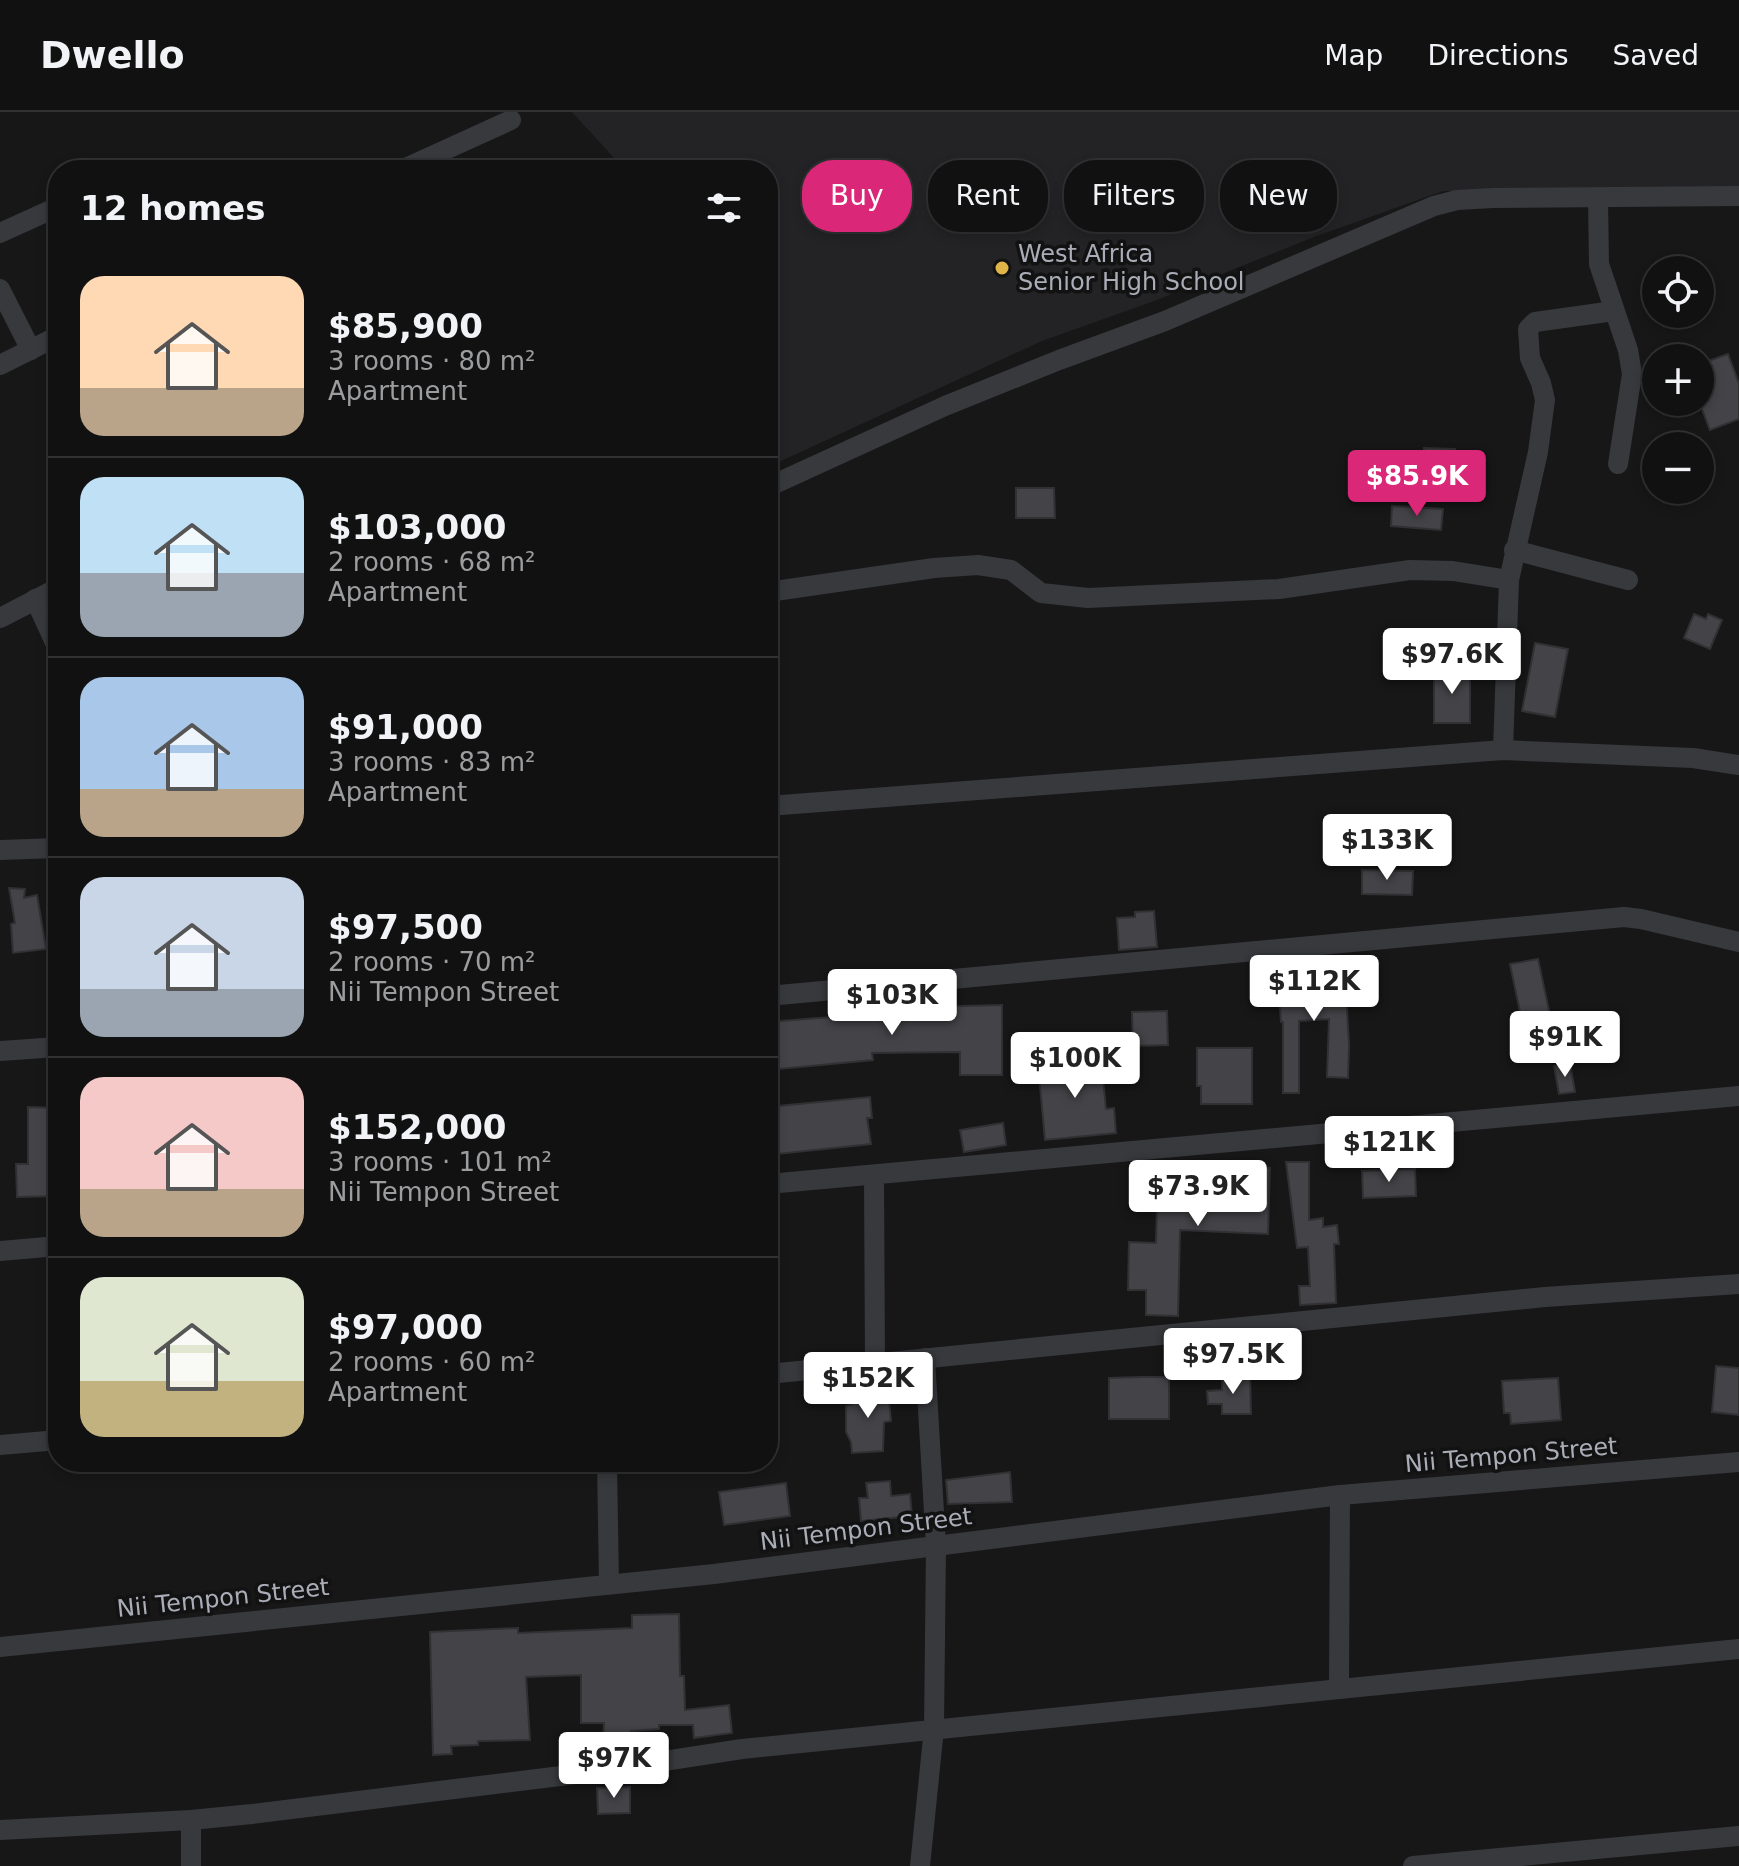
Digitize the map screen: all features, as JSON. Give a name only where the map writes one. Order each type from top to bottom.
[{"type":"street","points":[[423,160],[511,120]]},
{"type":"street","points":[[778,482],[945,406],[1165,321],[1434,206],[1457,200],[1739,196]]},
{"type":"street","points":[[1598,198],[1599,264],[1628,350],[1632,374],[1618,464]]},
{"type":"street","points":[[0,233],[48,211]]},
{"type":"street","points":[[0,289],[31,350]]},
{"type":"street","points":[[1503,750],[1509,580],[1538,452],[1545,400],[1530,358],[1528,329],[1535,322],[1614,311]]},
{"type":"street","points":[[0,365],[48,341]]},
{"type":"street","points":[[1514,550],[1628,580]]},
{"type":"street","points":[[778,591],[934,568],[978,565],[1011,570],[1041,593],[1088,598],[1279,589],[1410,570],[1453,571],[1509,580]]},
{"type":"street","points":[[0,618],[48,593]]},
{"type":"street","points":[[35,599],[48,627]]},
{"type":"street","points":[[778,805],[1503,750],[1662,756],[1739,765]]},
{"type":"street","points":[[0,850],[48,848]]},
{"type":"street","points":[[778,995],[1624,917],[1739,942]]},
{"type":"street","points":[[0,1051],[48,1048]]},
{"type":"street","points":[[778,1183],[1739,1096]]},
{"type":"street","points":[[874,1176],[875,1363]]},
{"type":"street","points":[[0,1251],[48,1247]]},
{"type":"street","points":[[778,1373],[1545,1297],[1739,1284]]},
{"type":"street","points":[[920,1866],[934,1728],[936,1546],[925,1358]]},
{"type":"street","points":[[0,1445],[48,1441]]},
{"type":"street","name":"Nii Tempon Street","points":[[0,1647],[609,1584],[1340,1495],[1739,1462]]},
{"type":"street","points":[[607,1472],[609,1584]]},
{"type":"street","points":[[1339,1688],[1340,1495]]},
{"type":"street","points":[[0,1830],[191,1820],[593,1772],[742,1749],[1739,1649]]},
{"type":"street","points":[[191,1820],[191,1866]]},
{"type":"street","points":[[1413,1866],[1739,1836]]},
{"type":"shaded area","name":"West Africa Senior High School","points":[[572,112],[1739,112],[1739,192],[1443,191],[1337,229],[1337,160],[1220,160],[1220,232],[1328,232],[1157,300],[1042,341],[778,462],[778,160],[616,160]]},
{"type":"building","points":[[1728,354],[1739,384],[1739,419],[1710,430],[1705,416],[1714,416],[1714,359]]},
{"type":"building","points":[[1424,448],[1455,449],[1454,476],[1423,475]]},
{"type":"building","points":[[1016,488],[1054,488],[1055,518],[1016,518]]},
{"type":"building","points":[[1392,506],[1443,509],[1441,530],[1391,526]]},
{"type":"building","points":[[1694,614],[1706,619],[1708,614],[1722,620],[1710,649],[1684,638]]},
{"type":"building","points":[[1535,643],[1568,649],[1555,717],[1522,711]]},
{"type":"building","points":[[1470,669],[1470,723],[1434,723],[1434,670]]},
{"type":"building","points":[[1362,870],[1413,871],[1412,895],[1362,894]]},
{"type":"building","points":[[9,888],[25,889],[24,898],[37,895],[46,949],[13,953],[11,924],[15,923]]},
{"type":"building","points":[[1154,911],[1157,947],[1119,950],[1117,918],[1135,917],[1135,912]]},
{"type":"building","points":[[1538,959],[1551,1020],[1523,1026],[1510,964]]},
{"type":"building","points":[[1345,976],[1348,1078],[1327,1077],[1329,1019],[1299,1021],[1299,1093],[1283,1093],[1283,1022],[1278,980]]},
{"type":"building","points":[[1002,1005],[1002,1075],[960,1075],[960,1052],[872,1053],[873,1060],[778,1069],[778,1021],[884,1013],[884,1008]]},
{"type":"building","points":[[1167,1011],[1168,1045],[1133,1046],[1132,1012]]},
{"type":"building","points":[[1197,1048],[1252,1048],[1252,1104],[1201,1104],[1201,1086],[1197,1086]]},
{"type":"building","points":[[1101,1059],[1106,1109],[1114,1108],[1116,1133],[1045,1140],[1038,1064]]},
{"type":"building","points":[[1570,1063],[1575,1092],[1559,1094],[1554,1066]]},
{"type":"building","points":[[870,1097],[872,1118],[867,1118],[871,1144],[778,1154],[778,1106]]},
{"type":"building","points":[[28,1107],[48,1108],[48,1196],[17,1197],[16,1164],[28,1164]]},
{"type":"building","points":[[1003,1123],[1006,1145],[964,1152],[960,1130]]},
{"type":"building","points":[[1286,1162],[1309,1162],[1309,1220],[1323,1218],[1323,1227],[1337,1225],[1339,1244],[1334,1244],[1336,1303],[1300,1305],[1299,1286],[1310,1286],[1308,1247],[1297,1248]]},
{"type":"building","points":[[1192,1165],[1270,1168],[1268,1234],[1180,1230],[1178,1316],[1146,1315],[1146,1290],[1128,1290],[1129,1242],[1156,1243],[1157,1206],[1190,1207]]},
{"type":"building","points":[[1415,1169],[1416,1196],[1363,1198],[1362,1171]]},
{"type":"building","points":[[1716,1366],[1739,1368],[1739,1415],[1712,1412]]},
{"type":"building","points":[[1250,1376],[1251,1414],[1222,1414],[1222,1404],[1208,1404],[1207,1391],[1222,1390],[1222,1377]]},
{"type":"building","points":[[1169,1377],[1169,1419],[1109,1419],[1109,1378]]},
{"type":"building","points":[[1558,1378],[1561,1420],[1511,1424],[1510,1413],[1504,1413],[1502,1381]]},
{"type":"building","points":[[888,1389],[891,1421],[884,1422],[883,1451],[852,1453],[846,1432],[846,1406],[853,1404],[852,1392]]},
{"type":"building","points":[[1010,1472],[1012,1502],[948,1504],[946,1480]]},
{"type":"building","points":[[890,1481],[891,1496],[910,1494],[912,1516],[861,1521],[859,1498],[868,1498],[866,1483]]},
{"type":"building","points":[[786,1483],[790,1516],[724,1525],[719,1492]]},
{"type":"building","points":[[679,1614],[680,1676],[684,1676],[685,1710],[729,1705],[732,1733],[694,1738],[693,1725],[659,1725],[659,1729],[631,1731],[631,1743],[603,1744],[604,1723],[581,1723],[581,1675],[526,1677],[530,1740],[478,1741],[478,1745],[451,1746],[452,1754],[433,1755],[430,1632],[518,1628],[518,1633],[632,1628],[632,1615]]},
{"type":"building","points":[[630,1787],[630,1813],[598,1814],[597,1788]]},
{"type":"place","name":"West Africa Senior High School","points":[[1002,268]]}]
